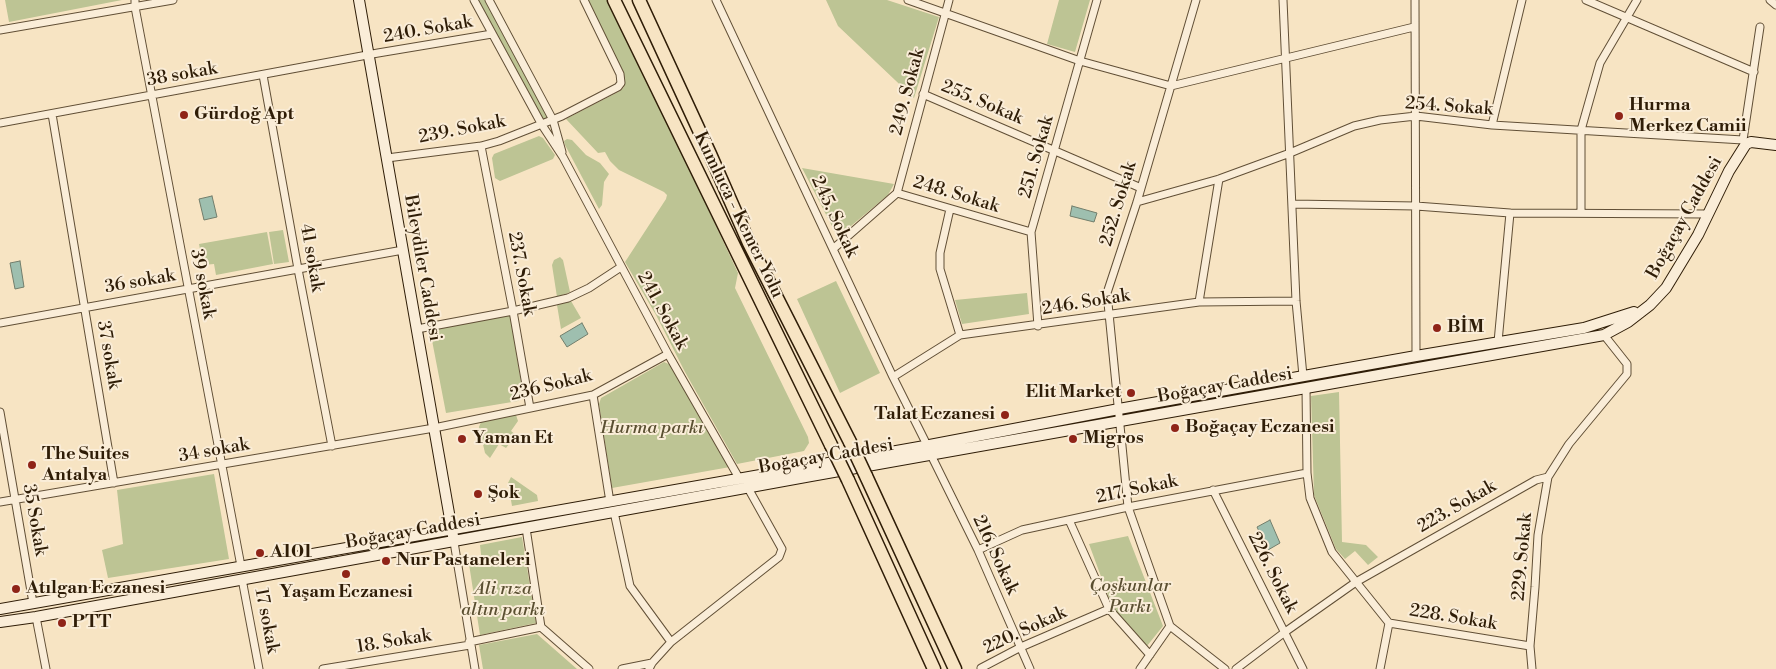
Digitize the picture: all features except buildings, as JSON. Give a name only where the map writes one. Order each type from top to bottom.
[{"type":"highway","name":"Kumluca - Kemer Yolu","points":[[614,0],[848,480],[934,669]]},
{"type":"highway","name":"Kumluca - Kemer Yolu","points":[[639,0],[749,243],[850,442],[955,669]]},
{"type":"main road","name":"Bileydiler Caddesi","points":[[359,0],[454,542]]},
{"type":"main road","points":[[1744,142],[1776,144]]},
{"type":"main road","name":"Boğaçay Caddesi","points":[[0,609],[452,530],[748,488],[1604,335],[1628,322],[1650,305],[1677,273],[1744,142]]},
{"type":"main road","name":"Boğaçay Caddesi","points":[[0,622],[526,528],[739,478],[1303,376],[1584,328],[1624,316],[1650,305]]},
{"type":"street","points":[[0,30],[135,3],[174,0]]},
{"type":"street","name":"241. Sokak","points":[[474,0],[542,125],[563,157],[668,354],[739,478]]},
{"type":"street","name":"241. Sokak","points":[[489,0],[552,120],[563,157]]},
{"type":"street","name":"239. Sokak","points":[[387,158],[481,146],[506,139],[542,125],[614,90],[621,83],[620,74],[584,0]]},
{"type":"street","name":"245. Sokak","points":[[716,0],[893,377],[927,445]]},
{"type":"street","points":[[908,0],[1080,61],[1171,86],[1414,27]]},
{"type":"street","name":"249. Sokak","points":[[897,193],[949,0]]},
{"type":"street","name":"251. Sokak","points":[[1038,326],[1031,232],[1097,0]]},
{"type":"street","name":"252. Sokak","points":[[1170,626],[1128,507],[1107,293],[1137,202],[1196,0]]},
{"type":"street","points":[[1283,0],[1296,301],[1303,376]]},
{"type":"street","points":[[1415,0],[1416,356]]},
{"type":"street","points":[[1492,125],[1522,0]]},
{"type":"street","points":[[1586,0],[1754,72]]},
{"type":"street","points":[[1581,213],[1581,130],[1600,63],[1637,0]]},
{"type":"street","points":[[1770,0],[1776,5]]},
{"type":"street","name":"39 sokak","points":[[135,3],[241,566]]},
{"type":"street","points":[[1744,142],[1760,27]]},
{"type":"street","name":"240. Sokak","points":[[369,55],[492,34]]},
{"type":"street","name":"38 sokak","points":[[0,123],[369,55]]},
{"type":"street","name":"41 sokak","points":[[263,75],[332,446]]},
{"type":"street","name":"255. Sokak","points":[[923,94],[1140,188]]},
{"type":"street","name":"37 sokak","points":[[52,114],[114,483]]},
{"type":"street","name":"254. Sokak","points":[[1137,202],[1219,179],[1290,153],[1354,126],[1380,120],[1416,116],[1492,125],[1744,142]]},
{"type":"street","name":"237. Sokak","points":[[481,146],[530,408]]},
{"type":"street","points":[[1199,302],[1219,179]]},
{"type":"street","name":"248. Sokak","points":[[833,249],[897,193],[1031,232]]},
{"type":"street","points":[[1292,204],[1416,206],[1510,213],[1708,214]]},
{"type":"street","points":[[950,209],[940,253],[940,269],[960,335]]},
{"type":"street","points":[[1498,342],[1510,213]]},
{"type":"street","name":"36 sokak","points":[[0,323],[403,250]]},
{"type":"street","points":[[417,329],[513,311],[579,293],[621,267]]},
{"type":"street","name":"246. Sokak","points":[[893,377],[960,335],[1038,326],[1199,302],[1296,301]]},
{"type":"street","points":[[1548,477],[1569,444],[1627,374],[1627,364],[1604,335]]},
{"type":"street","name":"236 Sokak","points":[[434,428],[593,395],[668,354]]},
{"type":"street","name":"228. Sokak","points":[[1306,388],[1307,473],[1310,498],[1332,552],[1389,623],[1530,646]]},
{"type":"street","points":[[593,395],[612,507],[630,586],[671,642]]},
{"type":"street","name":"35 Sokak","points":[[0,412],[33,603]]},
{"type":"street","name":"34 sokak","points":[[0,502],[434,428]]},
{"type":"street","name":"216. Sokak","points":[[931,455],[978,550],[1030,669]]},
{"type":"street","name":"217. Sokak","points":[[978,550],[1022,530],[1128,507],[1307,473]]},
{"type":"street","name":"223. Sokak","points":[[1236,669],[1356,582],[1536,480],[1548,477]]},
{"type":"street","name":"229. Sokak","points":[[1532,669],[1530,646],[1538,535],[1548,477]]},
{"type":"street","points":[[622,669],[650,666],[671,642],[779,557],[782,549],[748,488]]},
{"type":"street","name":"226. Sokak","points":[[1214,490],[1303,669]]},
{"type":"street","points":[[1069,520],[1109,609],[1150,655]]},
{"type":"street","points":[[526,528],[542,627],[589,669]]},
{"type":"street","points":[[454,542],[475,669]]},
{"type":"street","name":"17 sokak","points":[[242,579],[260,669]]},
{"type":"street","name":"220. Sokak","points":[[981,668],[1021,647],[1109,609]]},
{"type":"street","points":[[36,617],[46,669]]},
{"type":"street","points":[[1380,669],[1389,623]]},
{"type":"street","points":[[1140,669],[1170,626],[1225,669]]},
{"type":"street","name":"18. Sokak","points":[[323,669],[470,644],[542,627]]},
{"type":"green space","points":[[5,0],[122,0],[9,22]]},
{"type":"green space","points":[[476,0],[486,0],[550,119],[543,122]]},
{"type":"green space","points":[[588,0],[607,0],[658,102],[738,273],[735,288],[808,437],[809,443],[804,451],[737,464],[625,262],[667,195],[619,170],[610,161],[605,152],[598,153],[566,119],[620,91],[624,87],[625,79]]},
{"type":"green space","points":[[826,0],[887,0],[939,17],[914,98],[838,26]]},
{"type":"green space","points":[[1059,0],[1090,0],[1075,52],[1047,44]]},
{"type":"green space","points":[[539,136],[543,138],[555,155],[553,159],[500,181],[495,178],[492,158],[494,154]]},
{"type":"green space","points":[[567,139],[572,140],[586,155],[600,163],[609,174],[604,182],[602,205],[599,209],[565,145],[564,141]]},
{"type":"green space","points":[[802,168],[894,184],[888,195],[839,236],[835,232]]},
{"type":"green space","points":[[283,230],[289,262],[274,264],[269,232]]},
{"type":"green space","points":[[267,232],[273,264],[216,275],[214,264],[203,265],[199,244]]},
{"type":"green space","points":[[560,257],[563,260],[570,292],[557,297],[552,265],[554,260]]},
{"type":"green space","points":[[836,281],[880,373],[840,393],[797,299]]},
{"type":"green space","points":[[1027,293],[1029,314],[962,324],[955,300]]},
{"type":"green space","points":[[571,301],[581,318],[561,329],[557,305]]},
{"type":"green space","points":[[510,314],[523,395],[521,399],[446,413],[430,330]]},
{"type":"green space","name":"Hurma parkı","points":[[664,362],[671,365],[730,467],[612,488],[599,404],[601,398]]},
{"type":"green space","points":[[1339,392],[1342,542],[1366,545],[1378,557],[1368,565],[1355,551],[1345,559],[1336,549],[1314,495],[1311,396]]},
{"type":"green space","points":[[516,415],[518,421],[511,431],[516,435],[506,448],[499,444],[490,458],[485,453],[479,427],[481,422]]},
{"type":"green space","points":[[214,474],[229,559],[108,578],[102,550],[123,544],[117,490]]},
{"type":"green space","points":[[511,477],[537,495],[538,501],[512,506],[508,483]]},
{"type":"green space","name":"Çoşkunlar Parkı","points":[[1128,536],[1163,626],[1147,646],[1113,609],[1089,544]]},
{"type":"green space","name":"Ali rıza altın parkı","points":[[522,537],[536,623],[480,635],[469,564],[482,563],[480,545]]},
{"type":"green space","points":[[537,634],[577,669],[483,669],[479,645]]},
{"type":"shaded area","points":[[212,196],[217,217],[204,220],[199,199]]},
{"type":"shaded area","points":[[1072,206],[1097,213],[1094,222],[1070,216]]},
{"type":"shaded area","points":[[20,261],[24,287],[15,289],[10,263]]},
{"type":"shaded area","points":[[582,323],[588,334],[567,347],[560,336]]},
{"type":"shaded area","points":[[1270,520],[1280,543],[1268,550],[1257,527]]},
{"type":"place","name":"Gürdoğ Apt","points":[[184,115]]},
{"type":"place","name":"Hurma Merkez Camii","points":[[1619,116]]},
{"type":"place","name":"BİM","points":[[1437,328]]},
{"type":"place","name":"Elit Market","points":[[1131,393]]},
{"type":"place","name":"Talat Eczanesi","points":[[1005,415]]},
{"type":"place","name":"Boğaçay Eczanesi","points":[[1175,428]]},
{"type":"place","name":"Yaman Et","points":[[462,439]]},
{"type":"place","name":"Migros","points":[[1073,439]]},
{"type":"place","name":"The Suites Antalya","points":[[32,465]]},
{"type":"place","name":"Şok","points":[[478,494]]},
{"type":"place","name":"A101","points":[[260,553]]},
{"type":"place","name":"Nur Pastaneleri","points":[[386,561]]},
{"type":"place","name":"Yaşam Eczanesi","points":[[346,574]]},
{"type":"place","name":"Atılgan Eczanesi","points":[[16,589]]},
{"type":"place","name":"PTT","points":[[62,623]]}]
